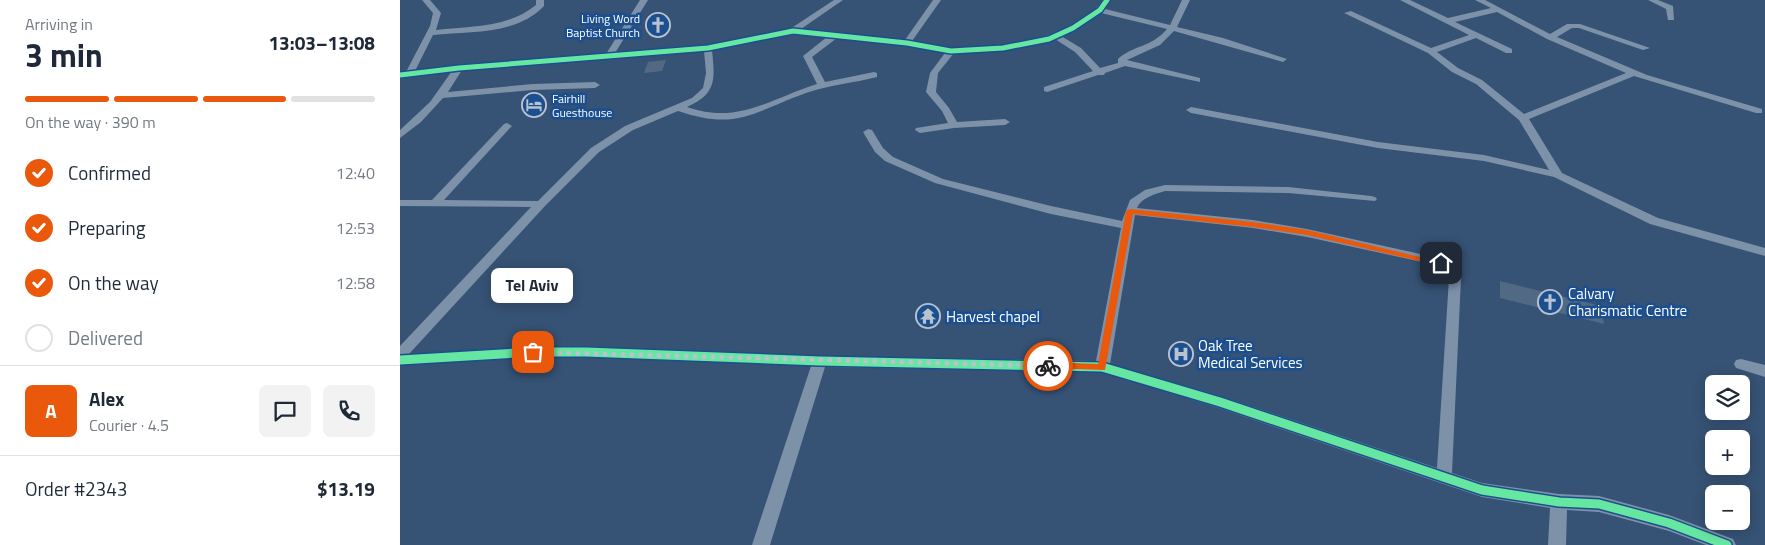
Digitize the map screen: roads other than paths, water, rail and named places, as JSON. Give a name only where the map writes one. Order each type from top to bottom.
[{"type":"street","points":[[404,74],[430,33],[437,13],[426,0]]},
{"type":"street","points":[[430,33],[508,24],[531,14],[540,6],[540,0]]},
{"type":"street","points":[[609,56],[644,0]]},
{"type":"street","points":[[793,31],[839,0]]},
{"type":"street","points":[[907,43],[936,0]]},
{"type":"street","points":[[404,74],[708,48],[793,31],[836,34],[951,51],[1003,48],[1055,36],[1073,28],[1100,10],[1107,0]]},
{"type":"street","points":[[1125,63],[1122,60],[1125,56],[1150,48],[1173,28],[1186,0]]},
{"type":"street","points":[[1404,0],[1509,51]]},
{"type":"street","points":[[1479,0],[1550,37],[1632,73],[1759,111]]},
{"type":"street","points":[[1652,0],[1670,8],[1671,18]]},
{"type":"street","points":[[1447,21],[1498,9]]},
{"type":"street","points":[[1100,10],[1283,59]]},
{"type":"street","points":[[1348,13],[1431,50],[1454,70],[1479,82],[1523,118],[1558,175]]},
{"type":"street","points":[[1550,37],[1570,26],[1580,26],[1646,48]]},
{"type":"street","points":[[822,86],[807,56],[836,34]]},
{"type":"street","points":[[1431,50],[1476,35]]},
{"type":"street","points":[[1055,36],[1078,50],[1101,73]]},
{"type":"street","points":[[400,355],[540,204],[595,150],[614,136],[695,100],[707,89],[710,73],[708,48]]},
{"type":"street","points":[[951,51],[934,74],[931,92],[946,110],[954,126]]},
{"type":"street","points":[[1048,89],[1101,73],[1125,63],[1197,80]]},
{"type":"street","points":[[400,135],[420,119],[443,95],[459,68]]},
{"type":"street","points":[[1523,118],[1632,73]]},
{"type":"street","points":[[680,108],[696,115],[729,119],[749,114],[786,96],[874,74]]},
{"type":"street","points":[[443,95],[533,87],[595,85]]},
{"type":"street","points":[[1191,110],[1378,145],[1484,158],[1558,175],[1654,221],[1765,252]]},
{"type":"street","points":[[920,130],[1006,122]]},
{"type":"street","points":[[436,202],[507,126]]},
{"type":"street","points":[[868,132],[879,150],[890,160],[939,181],[1042,208],[1126,225]]},
{"type":"street","points":[[1102,368],[1126,225],[1134,202],[1149,192],[1165,188],[1288,190],[1371,199]]},
{"type":"street","points":[[400,203],[540,204]]},
{"type":"street","points":[[1130,211],[1253,224],[1307,233],[1430,260],[1448,267],[1455,278],[1444,478]]},
{"type":"street","points":[[400,360],[560,352],[1102,368],[1220,402],[1482,490],[1559,502],[1599,504],[1639,514],[1726,545]]},
{"type":"street","points":[[761,545],[820,361]]},
{"type":"street","points":[[1741,364],[1765,371]]},
{"type":"street","points":[[1557,545],[1559,502]]},
{"type":"place","name":"Living Word Baptist Church","points":[[658,25]]},
{"type":"place","name":"Fairhill Guesthouse","points":[[534,105]]},
{"type":"place","name":"Calvary Charismatic Centre","points":[[1550,302]]},
{"type":"place","name":"Harvest chapel","points":[[928,316]]},
{"type":"place","name":"Tel Aviv","points":[[533,352]]},
{"type":"place","name":"Oak Tree Medical Services","points":[[1181,354]]}]
